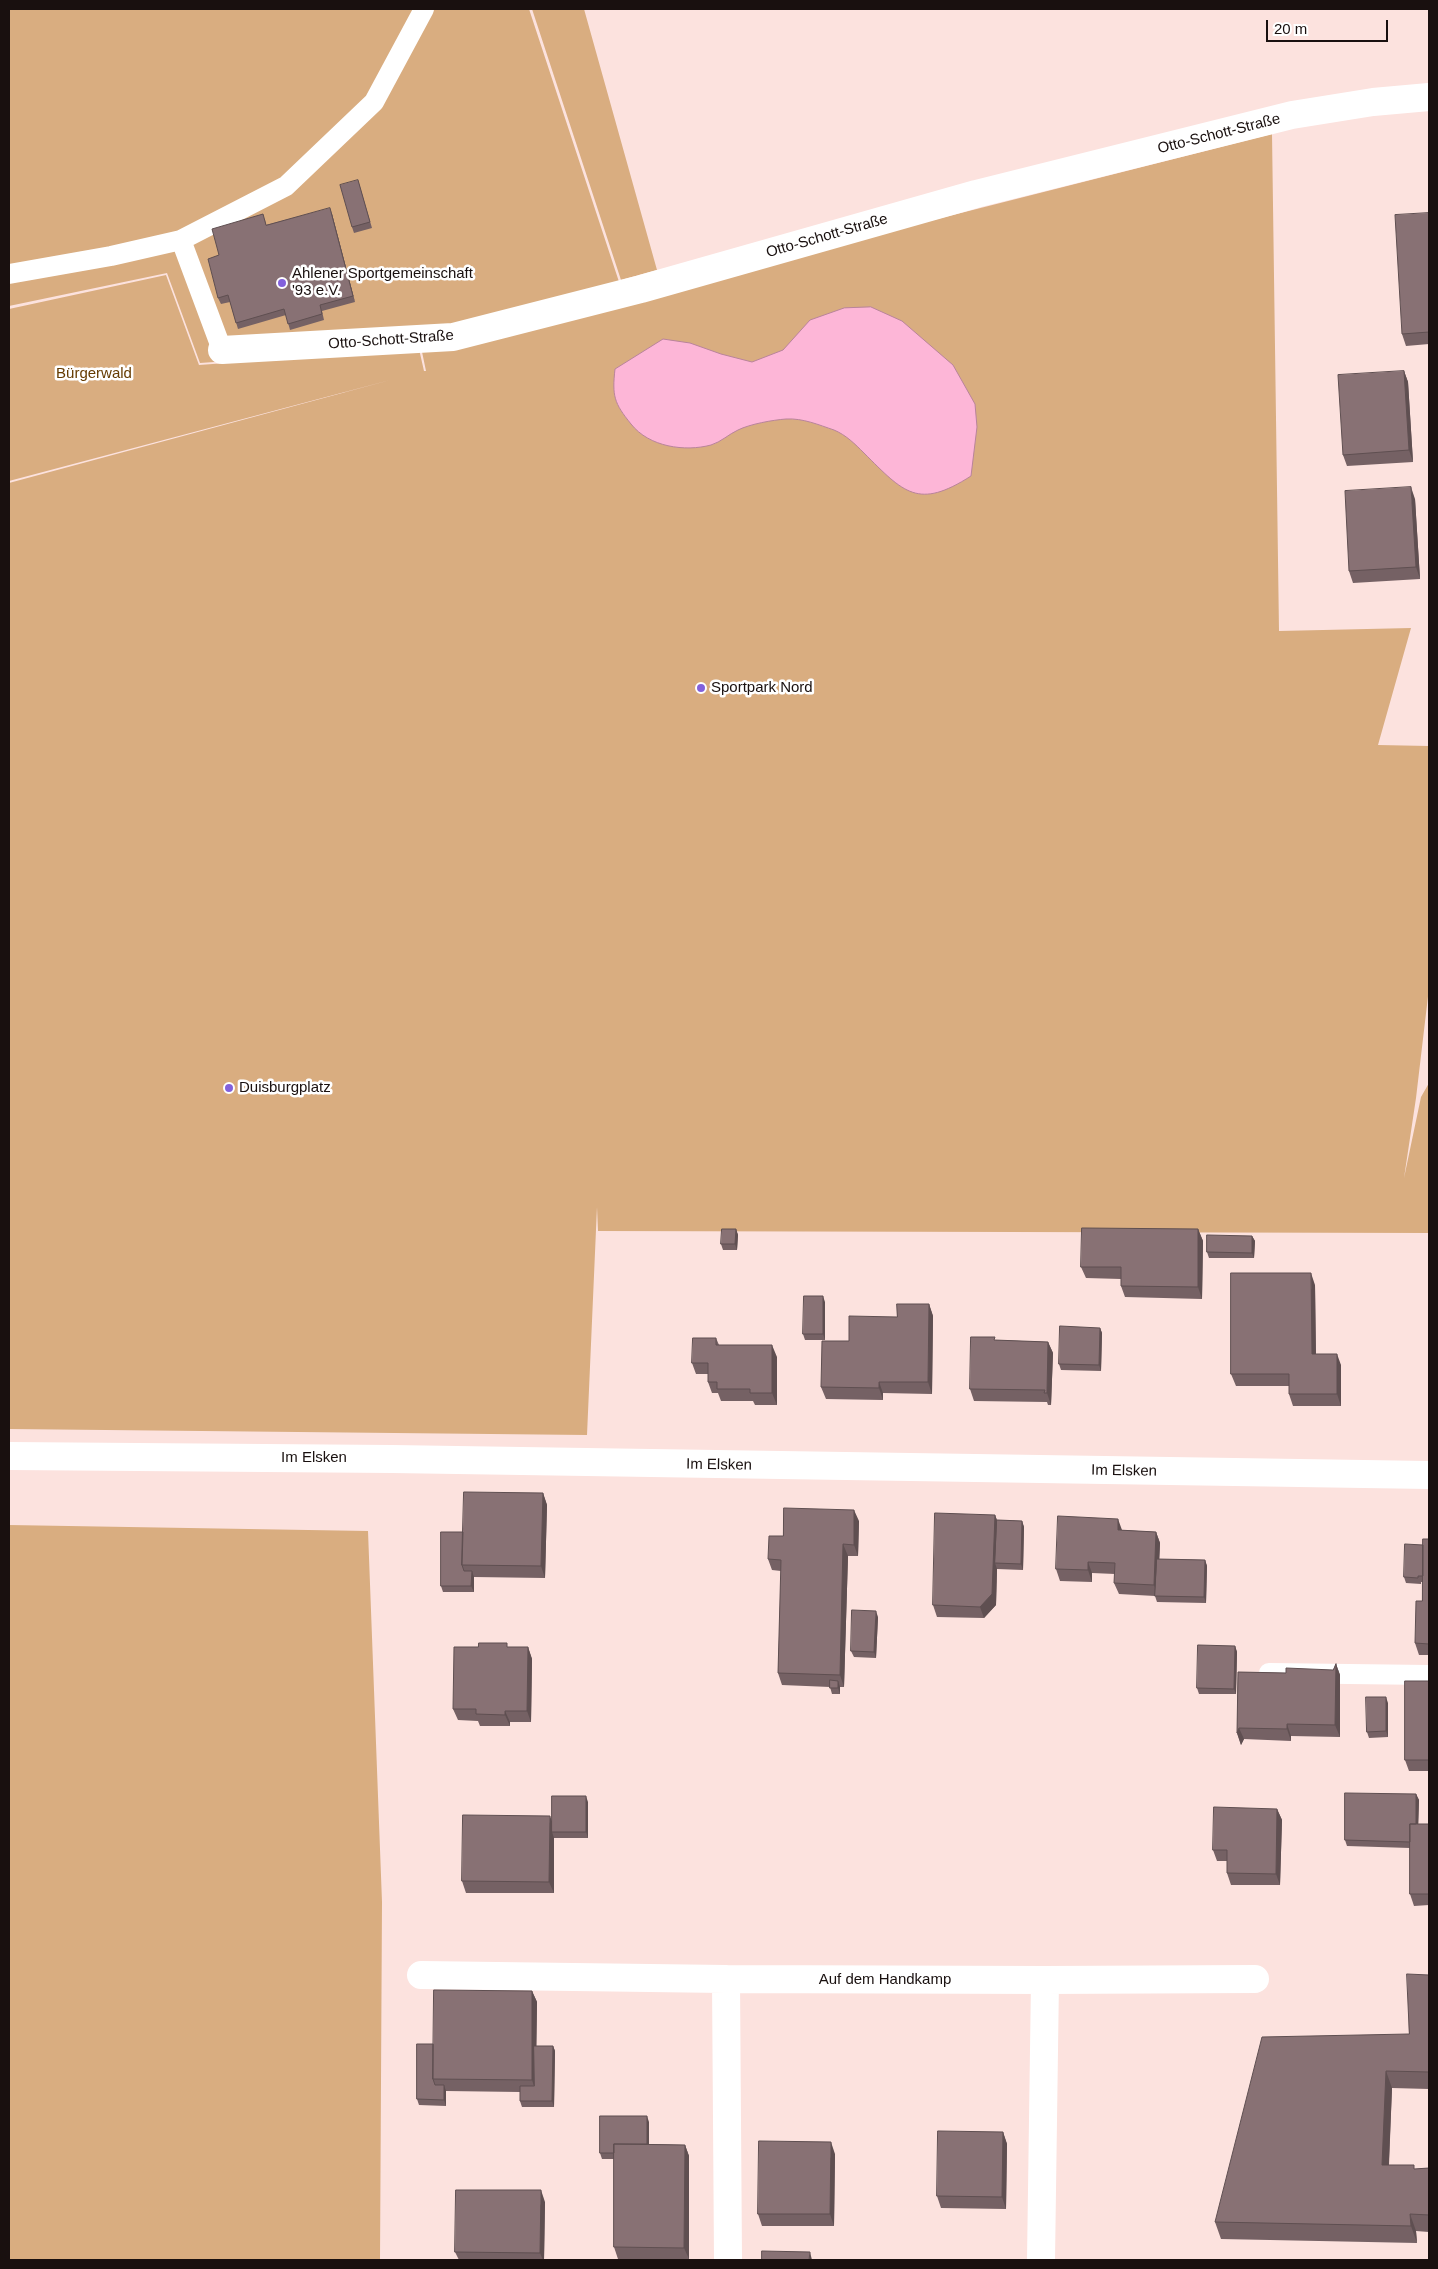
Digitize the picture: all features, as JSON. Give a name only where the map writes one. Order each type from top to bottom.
[{"type":"street","name":"Otto-Schott-Straße","points":[[222,350],[453,338],[641,289],[976,194],[1292,115],[1373,102],[1429,97]]},
{"type":"street","name":"Im Elsken","points":[[9,1456],[392,1459],[1429,1475]]},
{"type":"street","name":"Auf dem Handkamp","points":[[421,1975],[726,1979],[1255,1979]]},
{"type":"street","points":[[726,1979],[728,2260]]},
{"type":"street","points":[[1041,2260],[1045,1980]]},
{"type":"lane","points":[[9,274],[111,256],[181,240],[286,186],[374,102],[424,9]]},
{"type":"lane","points":[[181,240],[222,350]]},
{"type":"lane","points":[[1268,1673],[1429,1675]]},
{"type":"green space","name":"Sportpark Nord","points":[[9,9],[529,9],[626,303],[827,247],[1272,134],[1279,631],[1411,628],[1378,745],[1429,746],[1429,988],[1404,1178],[1421,1097],[1429,1083],[1429,1233],[598,1231],[597,1207],[587,1435],[9,1429],[9,483],[394,379],[9,481],[9,309],[166,275],[199,365],[419,349],[424,371],[426,371],[421,347],[200,363],[167,273],[9,306]]},
{"type":"green space","points":[[532,9],[584,9],[657,270],[621,280]]},
{"type":"green space","points":[[9,1525],[368,1531],[382,1902],[380,2260],[9,2260]]},
{"type":"shaded area","points":[[871,307],[902,321],[953,365],[975,404],[977,427],[971,476],[953,486],[938,492],[924,494],[913,492],[901,487],[842,434],[811,422],[792,419],[749,426],[711,445],[690,448],[668,446],[657,443],[639,432],[625,417],[616,399],[614,393],[615,369],[663,339],[690,343],[752,362],[783,350],[810,320],[844,308]]},
{"type":"building","points":[[358,180],[370,222],[352,227],[340,185]]},
{"type":"building","name":"Ahlener Sportgemeinschaft '93 e.V.","points":[[330,208],[353,296],[320,305],[322,314],[288,324],[284,309],[236,323],[228,295],[218,298],[208,259],[219,255],[212,229],[263,214],[266,225]]},
{"type":"building","points":[[1429,213],[1429,332],[1402,334],[1395,215]]},
{"type":"building","points":[[1404,371],[1409,450],[1343,455],[1338,375]]},
{"type":"building","points":[[1411,487],[1416,567],[1349,571],[1345,491]]},
{"type":"building","points":[[1082,1228],[1198,1229],[1198,1287],[1121,1286],[1121,1267],[1081,1267]]},
{"type":"building","points":[[722,1229],[736,1229],[735,1244],[721,1244]]},
{"type":"building","points":[[1207,1235],[1252,1236],[1252,1253],[1207,1252]]},
{"type":"building","points":[[1231,1273],[1311,1273],[1312,1354],[1337,1354],[1337,1394],[1289,1394],[1289,1374],[1231,1374]]},
{"type":"building","points":[[804,1296],[823,1296],[823,1334],[803,1334]]},
{"type":"building","points":[[897,1304],[929,1304],[928,1382],[879,1382],[879,1388],[821,1387],[822,1341],[849,1341],[849,1316],[897,1317]]},
{"type":"building","points":[[1060,1326],[1100,1328],[1099,1365],[1059,1364]]},
{"type":"building","points":[[971,1337],[995,1337],[994,1340],[1048,1342],[1047,1393],[1044,1393],[1045,1390],[970,1389]]},
{"type":"building","points":[[693,1338],[716,1338],[716,1345],[772,1345],[772,1393],[750,1393],[750,1389],[717,1389],[717,1382],[708,1382],[708,1363],[692,1363]]},
{"type":"building","points":[[464,1492],[543,1493],[541,1566],[462,1565]]},
{"type":"building","points":[[784,1508],[854,1510],[854,1545],[843,1544],[840,1675],[778,1673],[781,1560],[768,1559],[769,1536],[783,1536]]},
{"type":"building","points":[[935,1513],[995,1515],[992,1594],[980,1607],[933,1605]]},
{"type":"building","points":[[1058,1516],[1118,1519],[1118,1530],[1156,1532],[1154,1585],[1114,1583],[1115,1563],[1088,1562],[1088,1570],[1056,1569]]},
{"type":"building","points":[[997,1520],[1022,1521],[1021,1564],[995,1563]]},
{"type":"building","points":[[441,1532],[463,1532],[462,1565],[464,1571],[472,1571],[471,1586],[441,1586]]},
{"type":"building","points":[[1423,1539],[1429,1539],[1429,1644],[1415,1643],[1416,1601],[1422,1601]]},
{"type":"building","points":[[1405,1544],[1423,1545],[1423,1576],[1418,1576],[1418,1578],[1404,1577]]},
{"type":"building","points":[[1157,1559],[1205,1560],[1204,1597],[1155,1596]]},
{"type":"building","points":[[852,1610],[876,1611],[874,1652],[851,1651]]},
{"type":"building","points":[[479,1643],[507,1643],[507,1647],[528,1647],[527,1711],[505,1711],[505,1715],[476,1714],[476,1709],[453,1709],[454,1647],[478,1647]]},
{"type":"building","points":[[1198,1645],[1235,1646],[1234,1689],[1197,1688]]},
{"type":"building","points":[[1336,1664],[1335,1725],[1287,1724],[1287,1729],[1239,1728],[1237,1733],[1238,1672],[1286,1673],[1286,1668],[1333,1670]]},
{"type":"building","points":[[830,1680],[838,1681],[838,1688],[830,1688]]},
{"type":"building","points":[[1405,1681],[1429,1681],[1429,1760],[1405,1760]]},
{"type":"building","points":[[1366,1697],[1386,1697],[1386,1731],[1367,1732]]},
{"type":"building","points":[[1345,1793],[1416,1794],[1416,1824],[1410,1824],[1410,1842],[1345,1840]]},
{"type":"building","points":[[552,1796],[586,1796],[586,1832],[552,1832]]},
{"type":"building","points":[[1214,1807],[1277,1809],[1276,1874],[1227,1873],[1227,1850],[1213,1850]]},
{"type":"building","points":[[463,1815],[550,1816],[549,1882],[462,1881]]},
{"type":"building","points":[[1410,1824],[1429,1824],[1429,1894],[1410,1894]]},
{"type":"building","points":[[1407,1974],[1429,1975],[1429,2072],[1386,2071],[1382,2165],[1414,2165],[1414,2169],[1429,2168],[1429,2215],[1410,2214],[1411,2226],[1215,2222],[1262,2037],[1409,2034]]},
{"type":"building","points":[[434,1990],[532,1991],[532,2080],[433,2079]]},
{"type":"building","points":[[417,2044],[433,2044],[433,2079],[435,2085],[444,2085],[444,2100],[417,2099]]},
{"type":"building","points":[[534,2046],[553,2046],[552,2101],[520,2101],[520,2086],[534,2086]]},
{"type":"building","points":[[600,2116],[647,2116],[647,2144],[614,2144],[614,2153],[600,2153]]},
{"type":"building","points":[[938,2131],[1003,2132],[1002,2197],[937,2196]]},
{"type":"building","points":[[759,2141],[831,2142],[830,2214],[758,2214]]},
{"type":"building","points":[[614,2144],[685,2145],[684,2248],[614,2247]]},
{"type":"building","points":[[456,2190],[541,2190],[540,2253],[455,2252]]},
{"type":"building","points":[[762,2251],[810,2252],[809,2260],[762,2260]]},
{"type":"place","name":"Ahlener Sportgemeinschaft '93 e.V.","points":[[282,283]]},
{"type":"place","name":"Sportpark Nord","points":[[701,688]]},
{"type":"place","name":"Duisburgplatz","points":[[229,1088]]},
{"type":"park label","name":"Bürgerwald","points":[[94,374]]}]
